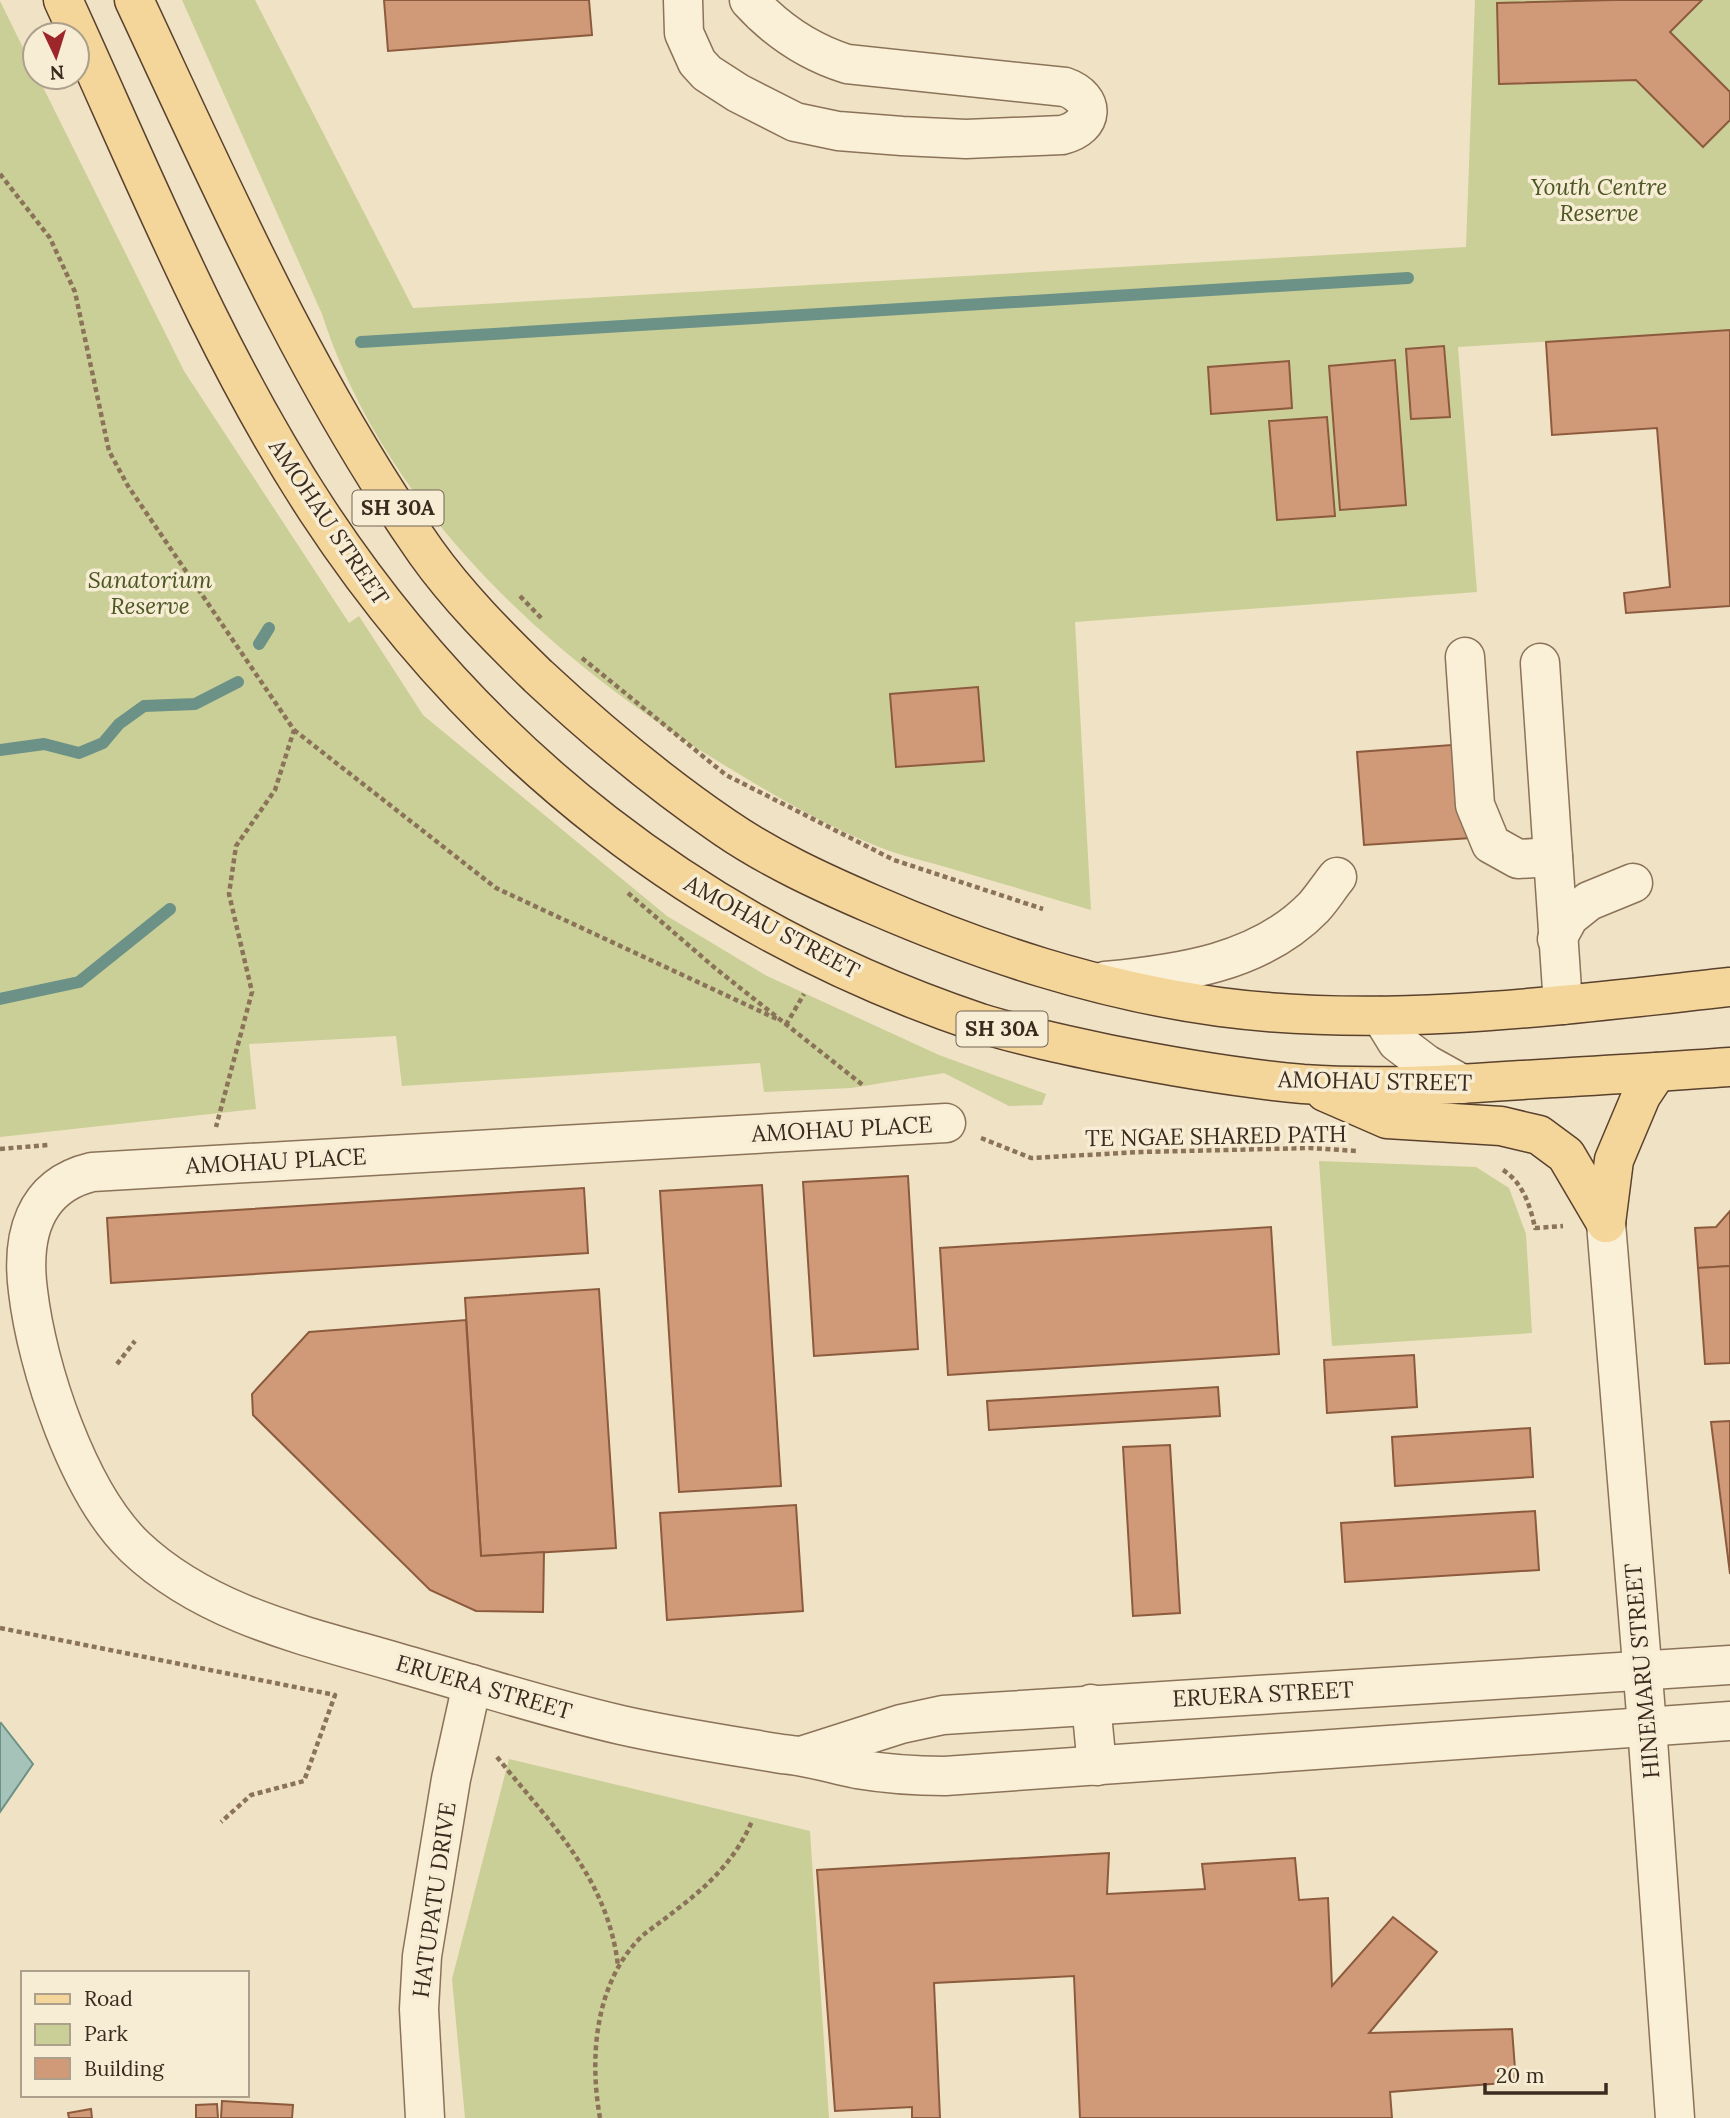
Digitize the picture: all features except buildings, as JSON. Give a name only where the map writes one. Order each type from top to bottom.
[{"type":"main road","name":"AMOHAU STREET","points":[[63,0],[188,273],[244,388],[317,510],[388,610],[495,729],[582,807],[649,858],[722,905],[824,960],[981,1023],[1045,1041],[1191,1070],[1304,1084],[1361,1086],[1462,1084],[1730,1067]]},
{"type":"main road","name":"SH 30A","points":[[134,0],[228,202],[328,397],[428,555],[494,634],[579,713],[727,830],[823,883],[933,931],[1064,976],[1222,1007],[1381,1016],[1563,1005],[1730,987]]},
{"type":"main road","points":[[1590,1224],[1641,1096],[1657,1072]]},
{"type":"main road","points":[[1304,1084],[1387,1119],[1501,1126],[1539,1135],[1566,1155],[1590,1224]]},
{"type":"street","points":[[683,0],[684,33],[697,62],[707,73],[738,93],[795,122],[838,131],[966,138],[1062,135],[1074,132],[1085,122],[1085,101],[1078,92],[1065,87],[847,64],[830,58],[787,35],[749,0]]},
{"type":"street","points":[[1465,657],[1475,805],[1491,844],[1518,859],[1553,857]]},
{"type":"street","points":[[1540,663],[1563,1005]]},
{"type":"street","points":[[1089,982],[1163,976],[1233,957],[1273,939],[1313,908],[1337,877]]},
{"type":"street","points":[[1558,939],[1569,917],[1589,901],[1633,883]]},
{"type":"street","points":[[1381,1016],[1397,1042],[1426,1064],[1462,1084]]},
{"type":"street","name":"AMOHAU PLACE","points":[[177,1580],[135,1546],[109,1516],[75,1453],[47,1377],[32,1321],[27,1257],[35,1217],[44,1200],[65,1181],[92,1172],[946,1123]]},
{"type":"street","name":"HINEMARU STREET","points":[[1590,1224],[1643,1671],[1675,2118]]},
{"type":"street","name":"ERUERA STREET","points":[[177,1580],[228,1609],[266,1624],[621,1725],[907,1776],[1097,1766],[1730,1721]]},
{"type":"street","name":"ERUERA STREET","points":[[802,1756],[901,1724],[943,1715],[1730,1665]]},
{"type":"street","name":"HATUPATU DRIVE","points":[[425,2118],[419,2009],[422,1956],[451,1779],[472,1684]]},
{"type":"street","points":[[1323,1690],[1326,1750]]},
{"type":"street","points":[[1091,1704],[1097,1766]]},
{"type":"path","points":[[0,174],[50,238],[75,292],[109,452],[128,486],[294,730],[496,888],[787,1023]]},
{"type":"path","points":[[513,589],[552,629]]},
{"type":"path","points":[[581,657],[726,775],[894,860],[1043,909]]},
{"type":"path","points":[[215,1128],[252,992],[229,894],[236,846],[275,790],[294,730]]},
{"type":"path","points":[[0,1149],[51,1145]]},
{"type":"path","name":"TE NGAE SHARED PATH","points":[[1031,1158],[1310,1148],[1362,1151]]},
{"type":"path","points":[[1495,1165],[1512,1176],[1523,1191],[1535,1228],[1590,1224]]},
{"type":"path","points":[[117,1364],[135,1341]]},
{"type":"path","points":[[0,1628],[335,1695],[304,1781],[251,1795],[221,1822]]},
{"type":"path","points":[[493,1752],[557,1829],[592,1881],[611,1924],[618,1967]]},
{"type":"path","points":[[600,2118],[595,2079],[599,2026],[604,2003],[618,1967],[643,1935],[718,1875],[744,1841],[752,1821]]},
{"type":"green space","name":"Youth Centre Reserve","points":[[182,0],[255,0],[413,308],[1466,247],[1475,0],[1730,0],[1730,330],[1458,347],[1477,592],[1075,622],[1091,910],[887,850],[841,831],[805,812],[669,730],[605,684],[544,633],[486,578],[434,519],[389,455],[351,387],[322,314]]},
{"type":"green space","name":"Sanatorium Reserve","points":[[0,1],[21,44],[21,91],[45,91],[184,371],[349,623],[359,616],[423,715],[667,916],[767,976],[939,1055],[1046,1094],[1042,1105],[1009,1106],[944,1073],[851,1088],[764,1092],[760,1063],[402,1086],[396,1036],[249,1044],[256,1109],[0,1137]]},
{"type":"green space","points":[[1319,1161],[1476,1167],[1509,1188],[1526,1234],[1532,1333],[1332,1346]]},
{"type":"green space","points":[[509,1759],[810,1831],[829,2118],[465,2118],[452,1979]]},
{"type":"water","points":[[0,1724],[33,1764],[0,1812]]},
{"type":"waterway","points":[[361,342],[1408,278]]},
{"type":"waterway","points":[[259,644],[269,628]]},
{"type":"waterway","points":[[0,750],[44,744],[79,753],[103,743],[119,724],[144,706],[195,704],[238,682]]},
{"type":"waterway","points":[[0,999],[79,982],[170,909]]}]
